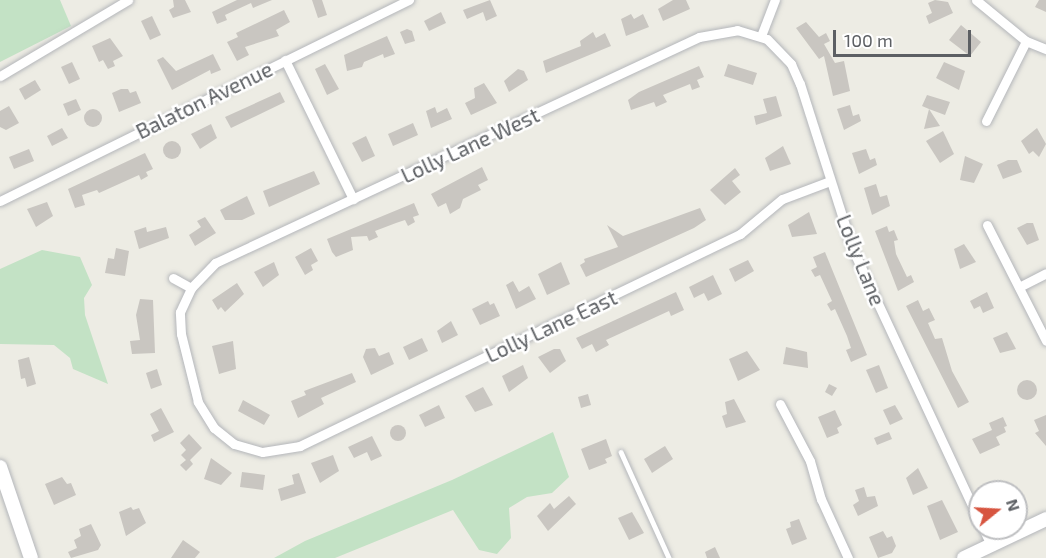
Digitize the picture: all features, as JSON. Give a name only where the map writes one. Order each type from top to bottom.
[{"type":"street","points":[[0,76],[128,0]]},
{"type":"street","name":"Balaton Avenue","points":[[0,201],[409,0]]},
{"type":"street","points":[[761,36],[775,0]]},
{"type":"street","points":[[976,0],[1026,41],[1046,49]]},
{"type":"street","name":"Lolly Lane West","points":[[191,288],[215,263],[699,37],[728,30],[761,36]]},
{"type":"street","name":"Lolly Lane","points":[[761,36],[786,56],[796,74],[853,250],[968,496]]},
{"type":"street","points":[[986,121],[1026,41]]},
{"type":"street","points":[[285,60],[353,199]]},
{"type":"street","name":"Lolly Lane East","points":[[191,288],[180,319],[198,402],[226,440],[262,452],[300,446],[740,234],[782,200],[830,181]]},
{"type":"street","points":[[987,225],[1046,341]]},
{"type":"street","points":[[1019,287],[1046,273]]},
{"type":"street","points":[[173,278],[191,288]]},
{"type":"street","points":[[780,404],[810,461],[821,499],[848,558]]},
{"type":"street","points":[[0,467],[31,558]]},
{"type":"street","points":[[964,558],[1046,519]]},
{"type":"street","points":[[989,540],[991,545]]},
{"type":"lane","points":[[621,452],[669,558]]},
{"type":"green space","points":[[0,0],[60,0],[71,26],[0,62]]},
{"type":"green space","points":[[42,250],[80,257],[92,285],[84,298],[85,315],[108,384],[73,369],[70,358],[54,345],[0,344],[0,269]]},
{"type":"green space","points":[[553,432],[569,477],[552,493],[527,497],[509,508],[511,538],[497,554],[479,550],[453,510],[335,558],[274,558],[305,541],[452,480]]},
{"type":"building","points":[[173,0],[185,0],[191,12],[173,18],[169,10],[174,7]]},
{"type":"building","points":[[237,0],[272,0],[253,8],[251,3],[225,15],[227,20],[217,24],[212,12]]},
{"type":"building","points":[[312,0],[322,0],[327,15],[318,18]]},
{"type":"building","points":[[490,0],[497,16],[486,21],[483,12],[467,19],[463,10]]},
{"type":"building","points":[[673,0],[686,0],[690,9],[663,21],[658,9]]},
{"type":"building","points":[[935,0],[948,2],[953,13],[929,24],[926,16],[932,13],[928,3]]},
{"type":"building","points":[[1039,0],[1046,0],[1046,12],[1035,7]]},
{"type":"building","points":[[284,10],[290,22],[276,30],[279,36],[245,47],[249,55],[237,61],[227,42],[238,37],[236,33]]},
{"type":"building","points":[[441,12],[446,23],[429,31],[424,21]]},
{"type":"building","points":[[631,14],[634,19],[643,14],[649,27],[626,36],[621,19]]},
{"type":"building","points":[[152,16],[161,35],[150,40],[141,21]]},
{"type":"building","points":[[806,22],[819,37],[826,33],[830,41],[824,44],[835,63],[844,61],[850,91],[833,96],[824,56],[819,59],[796,28]]},
{"type":"building","points":[[961,25],[981,42],[970,56],[949,40]]},
{"type":"building","points":[[407,29],[412,31],[415,41],[405,44],[400,32]]},
{"type":"building","points":[[593,32],[596,38],[605,33],[611,46],[546,73],[543,61],[581,46],[580,41]]},
{"type":"building","points":[[387,36],[395,54],[384,58],[383,54],[364,62],[362,67],[347,71],[344,55]]},
{"type":"building","points":[[110,38],[123,56],[113,61],[115,66],[108,69],[103,60],[99,62],[92,46]]},
{"type":"building","points":[[213,54],[221,70],[211,74],[210,70],[172,90],[157,60],[163,57],[176,71]]},
{"type":"building","points":[[72,62],[80,79],[69,84],[61,67]]},
{"type":"building","points":[[944,62],[965,71],[959,90],[936,78]]},
{"type":"building","points":[[325,64],[339,89],[327,95],[315,69]]},
{"type":"building","points":[[728,64],[757,73],[753,85],[724,76]]},
{"type":"building","points":[[699,66],[704,77],[697,80],[700,87],[692,90],[690,84],[663,95],[667,102],[656,107],[654,102],[631,110],[628,100],[639,92]]},
{"type":"building","points":[[518,69],[524,71],[528,80],[509,92],[504,81]]},
{"type":"building","points":[[35,80],[41,90],[25,100],[19,89]]},
{"type":"building","points":[[484,83],[497,103],[471,115],[465,103],[475,98],[474,88]]},
{"type":"building","points":[[128,89],[130,93],[136,91],[141,103],[119,112],[112,93]]},
{"type":"building","points":[[280,92],[285,102],[231,128],[225,117]]},
{"type":"building","points":[[927,95],[950,102],[945,115],[922,106]]},
{"type":"building","points":[[776,96],[782,116],[756,125],[754,116],[767,113],[763,99]]},
{"type":"building","points":[[76,99],[81,110],[68,116],[63,104]]},
{"type":"building","points":[[850,105],[853,116],[859,114],[861,121],[844,130],[837,109]]},
{"type":"building","points":[[9,106],[19,123],[6,130],[0,127],[0,111]]},
{"type":"building","points":[[435,107],[437,113],[447,108],[452,119],[431,128],[426,111]]},
{"type":"building","points":[[89,109],[97,109],[102,114],[100,125],[89,127],[84,122],[84,114]]},
{"type":"building","points":[[929,109],[940,126],[924,129]]},
{"type":"building","points":[[413,123],[418,135],[393,146],[388,134]]},
{"type":"building","points":[[211,124],[217,138],[200,149],[191,134]]},
{"type":"building","points":[[62,128],[68,138],[52,146],[47,136]]},
{"type":"building","points":[[1037,128],[1046,144],[1039,157],[1033,151],[1029,154],[1021,141]]},
{"type":"building","points":[[943,131],[954,154],[940,163],[926,141]]},
{"type":"building","points":[[366,136],[375,156],[362,162],[352,143]]},
{"type":"building","points":[[168,141],[176,141],[181,146],[179,157],[168,159],[163,154],[163,146]]},
{"type":"building","points":[[783,146],[791,164],[770,171],[765,158]]},
{"type":"building","points":[[29,149],[34,161],[14,169],[9,157]]},
{"type":"building","points":[[866,149],[870,160],[875,158],[877,165],[859,174],[852,153]]},
{"type":"building","points":[[145,153],[153,169],[146,172],[148,176],[141,180],[139,175],[99,193],[97,190],[82,195],[85,205],[75,208],[68,189]]},
{"type":"building","points":[[965,156],[983,164],[974,183],[960,180]]},
{"type":"building","points":[[1008,160],[1017,160],[1022,172],[1003,179],[997,165]]},
{"type":"building","points":[[482,167],[488,180],[478,185],[481,190],[463,199],[460,208],[450,214],[446,203],[438,207],[431,194]]},
{"type":"building","points":[[735,168],[740,175],[732,181],[741,192],[725,205],[710,190]]},
{"type":"building","points":[[314,171],[320,184],[269,207],[263,191]]},
{"type":"building","points":[[876,184],[880,197],[887,195],[890,206],[872,215],[864,188]]},
{"type":"building","points":[[247,196],[255,214],[242,220],[225,220],[220,210]]},
{"type":"building","points":[[47,202],[53,216],[36,227],[27,209]]},
{"type":"building","points":[[414,203],[419,215],[413,217],[415,222],[408,226],[405,220],[375,231],[378,237],[369,241],[367,236],[351,237],[353,250],[336,257],[332,252],[327,239]]},
{"type":"building","points":[[700,208],[706,220],[694,228],[586,277],[580,265],[585,262],[584,259],[618,247],[607,225],[623,236]]},
{"type":"building","points":[[809,212],[817,234],[792,237],[788,225]]},
{"type":"building","points":[[205,217],[216,233],[195,246],[189,235],[201,227],[197,221]]},
{"type":"building","points":[[1033,223],[1039,240],[1027,245],[1017,228]]},
{"type":"building","points":[[887,226],[889,232],[894,230],[898,240],[894,241],[896,254],[907,277],[911,275],[914,282],[898,291],[875,231]]},
{"type":"building","points":[[146,227],[147,232],[166,227],[169,238],[139,249],[134,231]]},
{"type":"building","points":[[964,244],[976,262],[960,269],[954,249]]},
{"type":"building","points":[[116,248],[129,251],[125,276],[105,273],[108,258],[114,259]]},
{"type":"building","points":[[311,248],[318,261],[311,265],[313,270],[305,275],[295,257]]},
{"type":"building","points":[[825,252],[867,355],[851,362],[846,350],[851,348],[847,336],[835,309],[831,311],[827,304],[832,301],[820,275],[815,277],[811,270],[817,267],[813,257]]},
{"type":"building","points":[[748,260],[754,271],[735,282],[729,269]]},
{"type":"building","points":[[274,262],[279,275],[263,287],[254,272]]},
{"type":"building","points":[[561,262],[570,284],[547,295],[538,274]]},
{"type":"building","points":[[713,275],[722,294],[708,301],[704,293],[694,298],[689,287]]},
{"type":"building","points":[[513,281],[519,292],[529,286],[536,299],[516,309],[506,285]]},
{"type":"building","points":[[237,283],[244,294],[225,312],[221,307],[218,310],[212,300]]},
{"type":"building","points":[[676,292],[684,310],[671,316],[669,311],[606,340],[609,345],[596,352],[592,344],[582,349],[576,338]]},
{"type":"building","points":[[987,292],[994,308],[983,313],[980,306],[974,309],[970,301]]},
{"type":"building","points":[[140,299],[153,300],[155,353],[132,354],[130,341],[140,340],[136,315]]},
{"type":"building","points":[[918,300],[923,311],[929,308],[935,320],[928,323],[935,339],[942,338],[952,371],[969,402],[958,408],[906,306]]},
{"type":"building","points":[[488,301],[490,305],[494,303],[500,316],[480,325],[472,309]]},
{"type":"building","points":[[451,321],[458,335],[442,343],[437,331]]},
{"type":"building","points":[[1007,332],[1016,349],[1000,353],[993,338]]},
{"type":"building","points":[[422,338],[428,351],[409,360],[403,347]]},
{"type":"building","points":[[233,341],[236,369],[219,374],[212,346]]},
{"type":"building","points":[[786,347],[807,352],[808,368],[783,364]]},
{"type":"building","points":[[375,348],[379,356],[389,352],[394,364],[371,375],[363,357],[366,349]]},
{"type":"building","points":[[554,349],[560,349],[566,361],[550,373],[538,357]]},
{"type":"building","points":[[747,351],[760,370],[738,381],[729,359]]},
{"type":"building","points":[[29,357],[36,384],[27,387],[25,378],[21,379],[18,360]]},
{"type":"building","points":[[523,365],[528,378],[509,392],[502,376]]},
{"type":"building","points":[[879,365],[888,388],[876,393],[866,370]]},
{"type":"building","points":[[157,369],[162,385],[151,389],[146,373]]},
{"type":"building","points":[[352,373],[356,382],[321,398],[324,404],[298,418],[291,401],[306,395],[304,391]]},
{"type":"building","points":[[1027,380],[1034,383],[1037,390],[1034,397],[1027,400],[1020,397],[1017,390],[1020,383]]},
{"type":"building","points":[[829,384],[837,388],[832,396],[825,392]]},
{"type":"building","points":[[483,387],[493,405],[475,412],[465,396]]},
{"type":"building","points":[[588,394],[591,405],[581,408],[578,397]]},
{"type":"building","points":[[734,399],[746,422],[726,428],[722,416],[727,414],[725,402]]},
{"type":"building","points":[[243,400],[270,415],[264,425],[238,411]]},
{"type":"building","points":[[439,405],[445,418],[425,427],[419,415]]},
{"type":"building","points":[[895,405],[903,419],[890,425],[883,410]]},
{"type":"building","points":[[161,408],[174,432],[154,442],[151,435],[159,431],[150,414]]},
{"type":"building","points":[[835,410],[842,425],[837,428],[839,433],[827,438],[818,417]]},
{"type":"building","points":[[1046,415],[1046,446],[1035,433],[1039,431],[1034,420]]},
{"type":"building","points":[[1003,417],[1007,426],[1004,427],[1006,432],[996,437],[1000,445],[980,454],[972,439],[992,430],[989,423]]},
{"type":"building","points":[[395,425],[401,425],[406,433],[404,439],[395,441],[390,436],[390,430]]},
{"type":"building","points":[[889,432],[892,439],[877,445],[874,438]]},
{"type":"building","points":[[189,434],[202,448],[190,460],[193,464],[186,471],[180,465],[186,460],[181,455],[186,450],[180,443]]},
{"type":"building","points":[[372,436],[382,456],[371,461],[367,452],[354,458],[348,447]]},
{"type":"building","points":[[606,439],[612,456],[605,459],[607,463],[589,470],[581,449]]},
{"type":"building","points":[[665,446],[673,459],[652,473],[644,459]]},
{"type":"building","points":[[333,455],[339,471],[320,483],[311,463]]},
{"type":"building","points":[[211,458],[232,473],[221,485],[204,479]]},
{"type":"building","points":[[918,468],[928,488],[913,495],[906,478]]},
{"type":"building","points":[[242,472],[265,475],[263,490],[240,487]]},
{"type":"building","points":[[299,473],[306,493],[281,501],[278,489],[294,484],[292,475]]},
{"type":"building","points":[[62,477],[67,484],[71,483],[76,495],[54,505],[45,484]]},
{"type":"building","points":[[864,487],[867,497],[875,496],[878,506],[858,516],[853,505],[859,501],[855,490]]},
{"type":"building","points":[[569,496],[576,504],[548,531],[537,516],[550,503],[554,509]]},
{"type":"building","points":[[942,500],[958,532],[940,540],[927,506]]},
{"type":"building","points":[[131,507],[133,510],[139,508],[146,523],[126,536],[119,512]]},
{"type":"building","points":[[632,512],[644,533],[629,540],[618,518]]},
{"type":"building","points":[[799,519],[807,539],[792,545],[786,529],[791,527],[790,522]]},
{"type":"building","points":[[91,524],[101,545],[98,550],[71,558],[68,552],[77,548],[74,540],[81,536],[79,529]]},
{"type":"building","points":[[883,531],[887,538],[892,536],[896,546],[892,553],[878,558],[869,537]]},
{"type":"building","points":[[183,540],[200,552],[195,558],[171,558]]},
{"type":"building","points":[[715,547],[720,558],[707,558],[705,552]]}]
